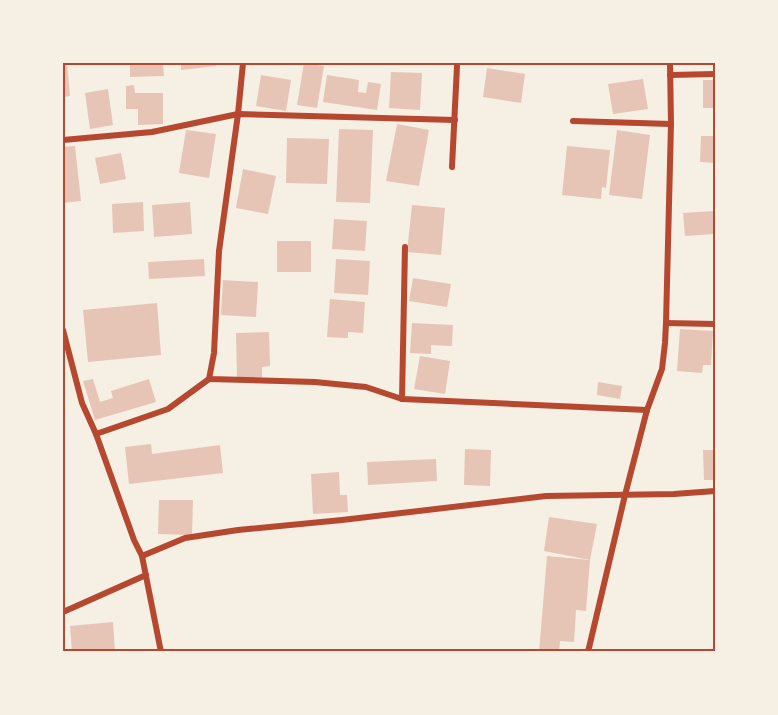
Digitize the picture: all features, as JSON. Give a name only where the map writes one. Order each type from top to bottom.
[{"type":"street","points":[[209,379],[213,353],[219,251],[243,63]]},
{"type":"street","points":[[588,652],[647,410],[662,369],[666,323],[670,63]]},
{"type":"street","points":[[452,167],[457,66]]},
{"type":"street","points":[[670,75],[715,74]]},
{"type":"street","points":[[63,140],[152,132],[238,114],[455,120]]},
{"type":"street","points":[[573,121],[670,124]]},
{"type":"street","points":[[402,399],[405,247]]},
{"type":"street","points":[[666,323],[715,324]]},
{"type":"street","points":[[63,330],[82,403],[142,556],[160,652]]},
{"type":"street","points":[[96,434],[168,409],[209,379],[315,382],[366,387],[402,399],[647,410]]},
{"type":"street","points":[[142,556],[185,538],[238,530],[546,496],[715,491]]},
{"type":"street","points":[[63,612],[146,575]]},
{"type":"building","points":[[63,63],[67,63],[70,96],[63,97]]},
{"type":"building","points":[[130,63],[163,63],[164,76],[130,77]]},
{"type":"building","points":[[181,63],[215,63],[216,66],[181,70]]},
{"type":"building","points":[[304,63],[324,66],[317,108],[297,105]]},
{"type":"building","points":[[487,68],[525,74],[521,103],[483,97]]},
{"type":"building","points":[[391,72],[422,73],[420,110],[389,108]]},
{"type":"building","points":[[261,75],[291,80],[286,111],[256,106]]},
{"type":"building","points":[[327,75],[359,80],[358,92],[366,93],[368,82],[381,84],[377,110],[323,102]]},
{"type":"building","points":[[643,79],[648,109],[613,114],[608,84]]},
{"type":"building","points":[[703,80],[715,80],[715,108],[703,108]]},
{"type":"building","points":[[134,85],[135,93],[163,93],[163,124],[138,125],[138,109],[126,109],[126,86]]},
{"type":"building","points":[[108,89],[113,125],[90,129],[85,93]]},
{"type":"building","points":[[397,124],[429,130],[419,186],[386,181]]},
{"type":"building","points":[[339,129],[373,130],[370,203],[336,202]]},
{"type":"building","points":[[186,130],[216,134],[209,178],[179,173]]},
{"type":"building","points":[[617,130],[650,135],[642,199],[609,195]]},
{"type":"building","points":[[701,136],[715,136],[715,163],[700,162]]},
{"type":"building","points":[[287,138],[329,139],[327,184],[286,183]]},
{"type":"building","points":[[75,146],[81,201],[63,203],[63,147]]},
{"type":"building","points":[[567,146],[610,150],[606,188],[602,187],[601,199],[562,195]]},
{"type":"building","points":[[121,153],[126,179],[100,184],[95,158]]},
{"type":"building","points":[[243,169],[276,176],[268,214],[236,208]]},
{"type":"building","points":[[143,202],[144,231],[113,233],[112,204]]},
{"type":"building","points":[[190,202],[192,234],[154,237],[152,205]]},
{"type":"building","points":[[412,205],[445,208],[441,255],[407,252]]},
{"type":"building","points":[[714,211],[715,234],[685,236],[683,213]]},
{"type":"building","points":[[334,219],[367,221],[365,251],[332,249]]},
{"type":"building","points":[[277,241],[311,241],[311,272],[277,272]]},
{"type":"building","points":[[204,259],[205,276],[149,279],[148,262]]},
{"type":"building","points":[[336,259],[370,261],[368,295],[334,293]]},
{"type":"building","points":[[413,278],[451,284],[447,307],[409,301]]},
{"type":"building","points":[[223,280],[258,282],[256,317],[221,315]]},
{"type":"building","points":[[330,299],[365,302],[363,333],[348,332],[348,338],[327,337]]},
{"type":"building","points":[[157,303],[161,355],[88,362],[83,310]]},
{"type":"building","points":[[412,323],[453,325],[452,346],[431,345],[431,354],[410,353]]},
{"type":"building","points":[[680,329],[713,331],[711,365],[703,365],[702,373],[677,371]]},
{"type":"building","points":[[269,332],[270,366],[262,367],[262,378],[237,378],[236,333]]},
{"type":"building","points":[[420,356],[450,361],[445,394],[414,389]]},
{"type":"building","points":[[93,379],[100,402],[113,398],[111,391],[149,379],[156,402],[95,420],[83,381]]},
{"type":"building","points":[[598,382],[622,386],[620,399],[597,395]]},
{"type":"building","points":[[151,444],[152,454],[220,445],[223,473],[129,484],[125,447]]},
{"type":"building","points":[[465,449],[491,450],[490,486],[464,485]]},
{"type":"building","points":[[703,450],[715,450],[715,480],[704,480]]},
{"type":"building","points":[[436,459],[437,481],[368,485],[367,462]]},
{"type":"building","points":[[339,472],[340,495],[347,495],[348,512],[313,514],[311,474]]},
{"type":"building","points":[[159,500],[193,500],[192,535],[158,534]]},
{"type":"building","points":[[549,517],[597,524],[590,560],[544,551]]},
{"type":"building","points":[[547,556],[590,560],[586,611],[576,610],[574,642],[560,641],[559,652],[539,652]]},
{"type":"building","points":[[113,622],[115,652],[72,652],[70,626]]}]
